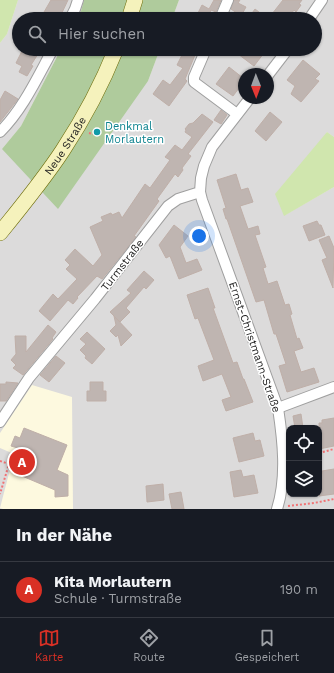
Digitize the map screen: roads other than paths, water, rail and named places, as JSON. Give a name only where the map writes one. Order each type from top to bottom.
[{"type":"main road","points":[[131,12],[135,0]]},
{"type":"main road","name":"Neue Straße","points":[[0,233],[41,182],[64,150],[86,112],[113,56]]},
{"type":"street","points":[[74,12],[78,0]]},
{"type":"street","points":[[223,12],[228,0]]},
{"type":"street","points":[[314,12],[322,0]]},
{"type":"street","points":[[0,132],[13,118],[27,97],[49,56]]},
{"type":"street","points":[[203,56],[194,78],[194,82],[237,114]]},
{"type":"street","points":[[273,68],[283,56]]},
{"type":"street","points":[[200,192],[204,166],[212,147],[245,104]]},
{"type":"street","name":"Ernst-Christmann-Straße","points":[[200,192],[278,408],[282,434],[283,459],[282,482],[277,508]]},
{"type":"street","name":"Turmstraße","points":[[0,422],[29,378],[95,299],[168,206],[178,199],[200,192]]},
{"type":"street","points":[[278,408],[334,387]]},
{"type":"place","name":"Denkmal Morlautern","points":[[97,132]]},
{"type":"place","name":"Kita Morlautern","points":[[22,462]]}]
